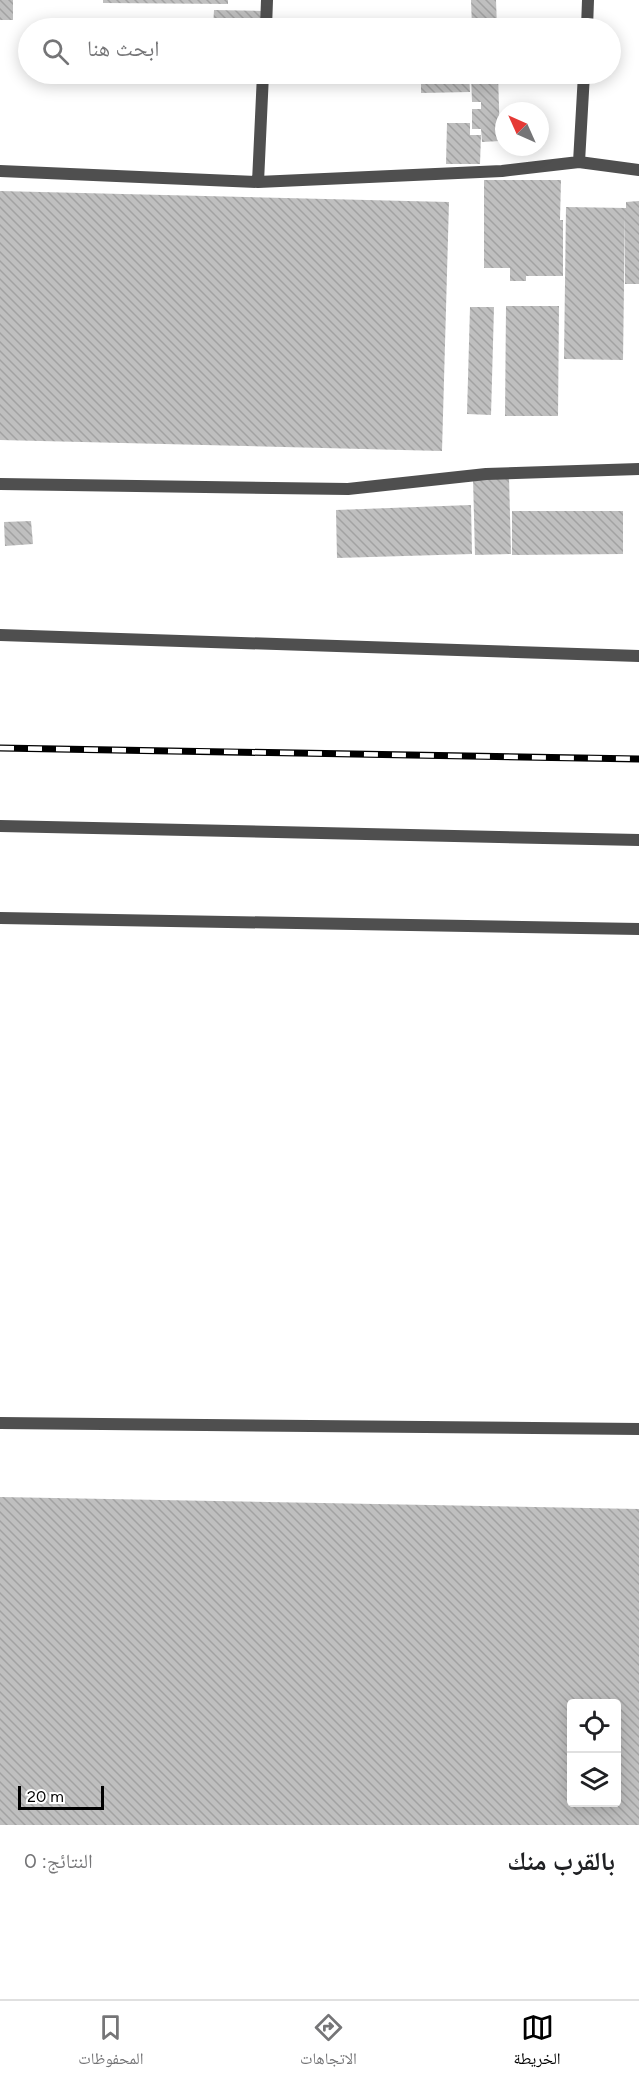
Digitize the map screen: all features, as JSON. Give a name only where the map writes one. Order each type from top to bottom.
[{"type":"street","points":[[266,18],[267,0]]},
{"type":"street","points":[[587,18],[588,0]]},
{"type":"street","points":[[258,183],[263,84]]},
{"type":"street","points":[[579,162],[583,84]]},
{"type":"street","points":[[0,171],[258,183],[502,171],[579,162],[639,171]]},
{"type":"street","points":[[0,484],[348,489],[486,474],[639,470]]},
{"type":"street","points":[[0,635],[639,656]]},
{"type":"street","points":[[0,826],[639,840]]},
{"type":"street","points":[[0,918],[639,929]]},
{"type":"street","points":[[0,1423],[639,1429]]},
{"type":"building","points":[[0,0],[13,0],[13,20],[0,20]]},
{"type":"building","points":[[103,0],[228,0],[228,4],[103,3]]},
{"type":"building","points":[[471,0],[496,0],[497,18],[472,18]]},
{"type":"building","points":[[214,10],[265,11],[265,18],[214,18]]},
{"type":"building","points":[[421,84],[470,84],[470,92],[421,93]]},
{"type":"building","points":[[471,84],[498,84],[499,102],[495,102],[495,141],[482,142],[481,129],[472,129],[472,109],[481,109],[481,102],[472,102]]},
{"type":"building","points":[[447,123],[470,123],[470,135],[481,135],[480,164],[446,164]]},
{"type":"building","points":[[484,180],[561,180],[560,220],[563,220],[563,276],[526,276],[526,281],[510,281],[510,268],[484,268]]},
{"type":"building","points":[[0,191],[449,202],[442,451],[0,440]]},
{"type":"building","points":[[639,201],[639,284],[625,284],[625,213],[623,360],[564,359],[566,207],[626,208],[626,202]]},
{"type":"building","points":[[506,306],[559,306],[558,416],[505,416]]},
{"type":"building","points":[[470,307],[494,307],[491,415],[467,414]]},
{"type":"building","points":[[509,477],[511,554],[475,555],[473,478]]},
{"type":"building","points":[[471,505],[472,554],[337,558],[336,510]]},
{"type":"building","points":[[512,511],[623,511],[623,554],[512,555]]},
{"type":"building","points":[[31,521],[33,544],[5,546],[4,522]]},
{"type":"building","points":[[0,1497],[639,1509],[639,1825],[0,1825]]},
{"type":"railway","points":[[0,748],[639,759]]}]
